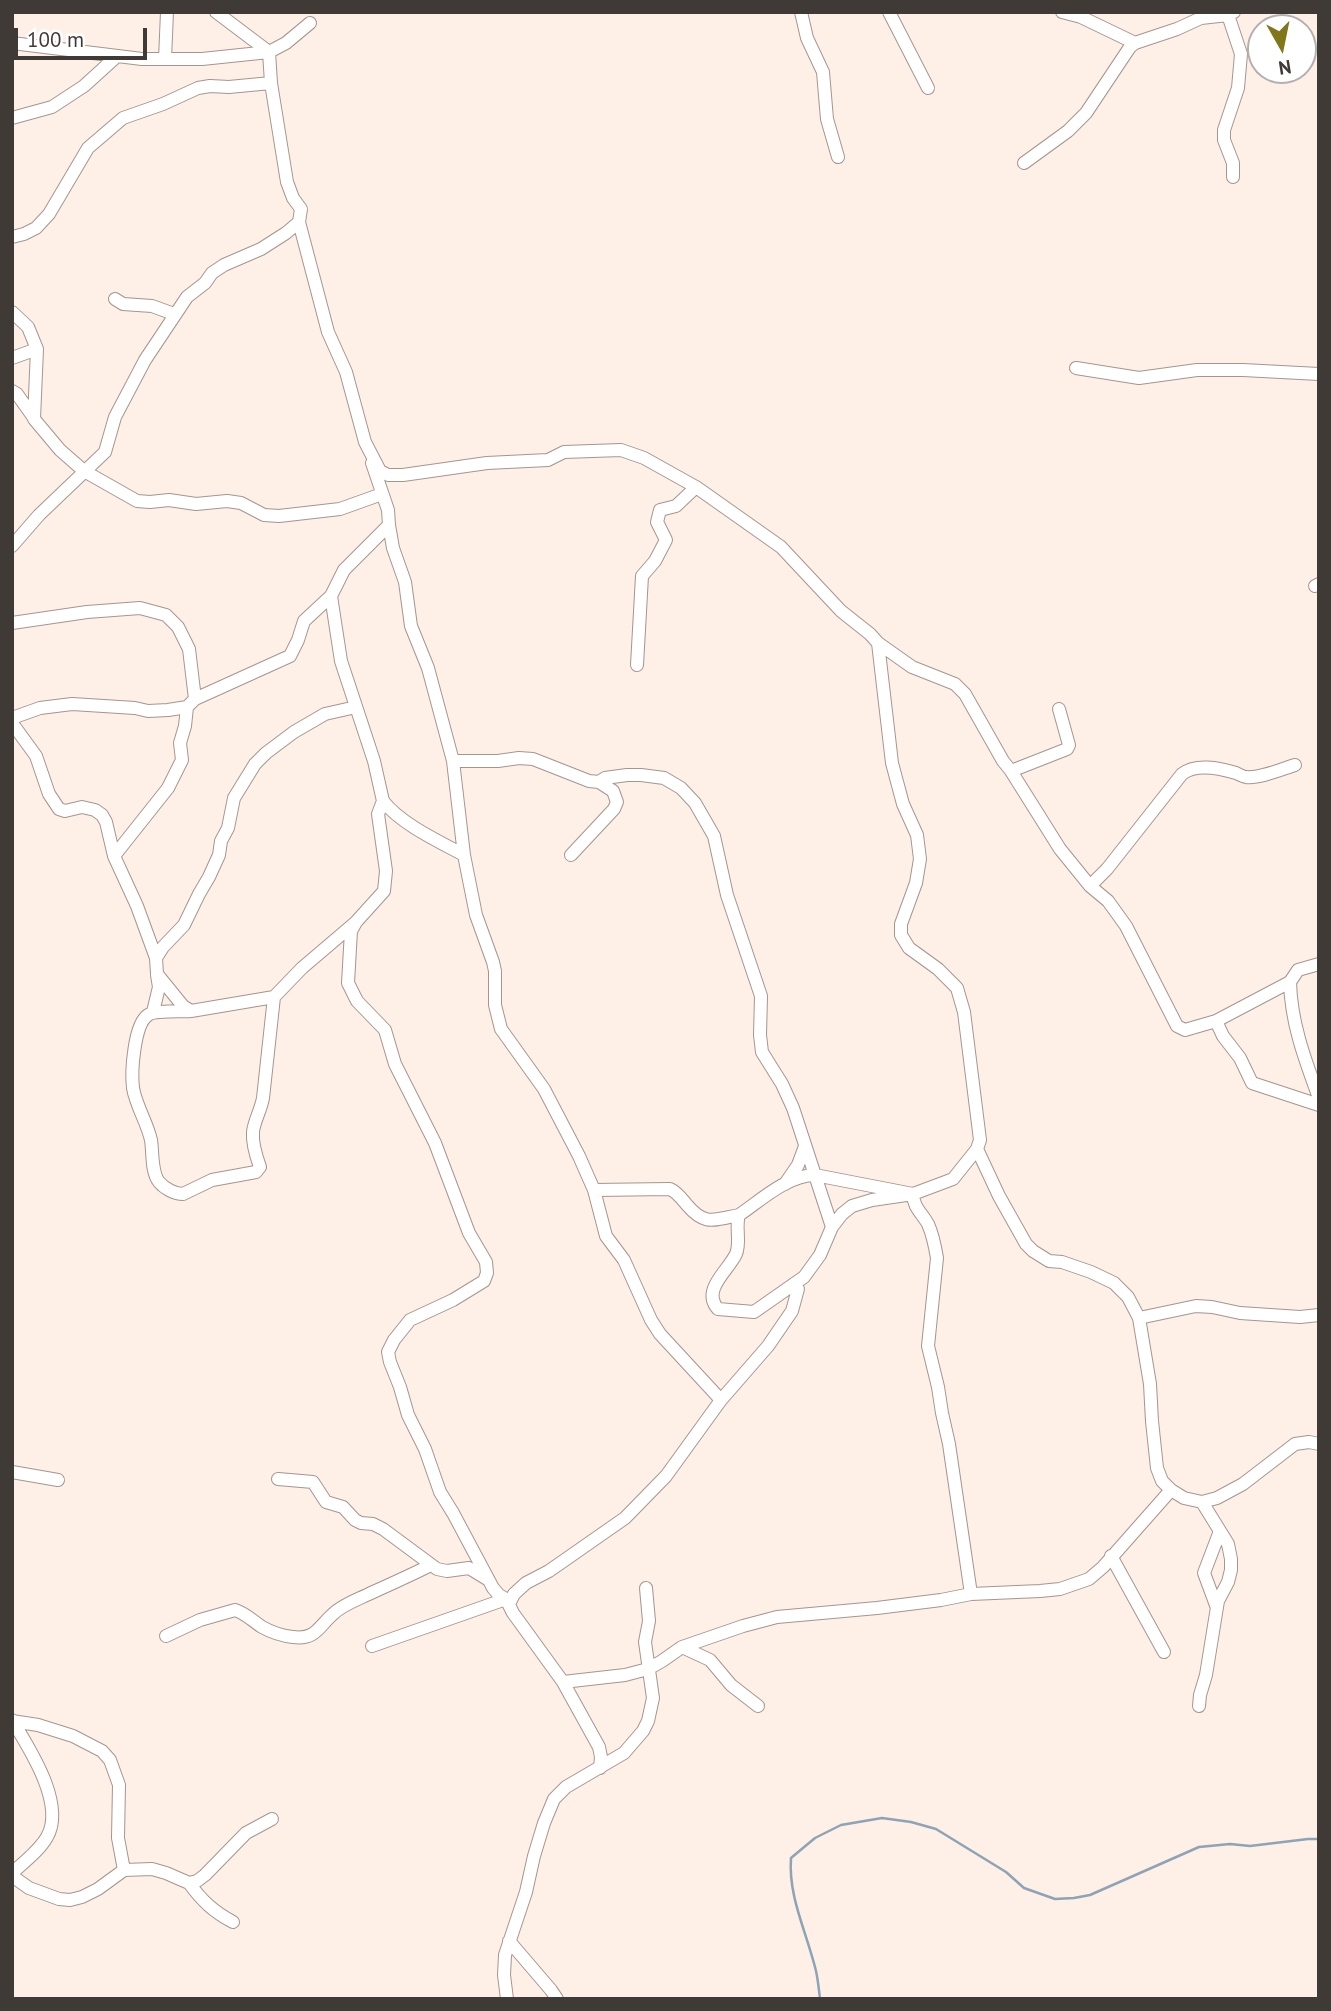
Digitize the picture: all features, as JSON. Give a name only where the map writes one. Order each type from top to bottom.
[{"type":"street","points":[[165,59],[167,12]]},
{"type":"street","points":[[216,12],[269,52],[271,83],[287,182],[301,209],[299,222],[328,332],[346,372],[365,442],[380,471],[388,475],[403,475],[487,463],[548,460],[564,452],[621,450],[644,458],[696,487],[781,547],[841,611],[878,643],[912,667],[955,684],[965,694],[1003,761],[1012,771],[1060,849],[1090,886],[1108,901],[1126,926],[1177,1026],[1185,1030],[1216,1021],[1290,982],[1298,971],[1319,964]]},
{"type":"street","points":[[801,12],[807,38],[823,72],[828,119],[838,157]]},
{"type":"street","points":[[889,12],[928,88]]},
{"type":"street","points":[[1062,12],[1081,17],[1135,43]]},
{"type":"street","points":[[1024,163],[1068,131],[1086,114],[1135,43],[1201,18],[1231,14],[1241,54],[1238,88],[1224,130],[1224,140],[1233,163],[1233,177]]},
{"type":"street","points":[[12,43],[117,57],[202,59],[269,52],[286,43],[310,23]]},
{"type":"street","points":[[12,118],[52,107],[84,86],[117,57]]},
{"type":"street","points":[[12,237],[36,228],[48,214],[88,148],[123,118],[198,88],[229,88],[271,83]]},
{"type":"street","points":[[12,546],[39,515],[105,452],[114,417],[145,359],[187,297],[223,265],[261,249],[299,222]]},
{"type":"street","points":[[115,299],[122,304],[152,306],[174,314]]},
{"type":"street","points":[[12,312],[28,327],[37,349],[34,419]]},
{"type":"street","points":[[12,358],[37,349]]},
{"type":"street","points":[[1076,368],[1139,378],[1197,370],[1319,374]]},
{"type":"street","points":[[12,391],[60,450],[84,471],[138,501],[169,500],[196,504],[227,501],[240,503],[264,515],[279,516],[340,509],[382,494]]},
{"type":"street","points":[[68,456],[68,488]]},
{"type":"street","points":[[371,456],[388,510],[393,548],[405,582],[411,626],[428,668],[453,761],[464,855],[477,915],[495,971],[495,1005],[501,1029],[544,1089],[579,1156],[594,1190],[606,1236],[630,1272],[651,1320],[660,1334],[721,1400]]},
{"type":"street","points":[[636,665],[642,576],[655,561],[666,540],[657,522],[660,510],[676,506],[696,487]]},
{"type":"street","points":[[12,718],[40,708],[72,704],[148,711],[168,710],[191,703],[290,656],[304,621],[331,596],[344,570],[389,525]]},
{"type":"street","points":[[331,596],[341,661],[374,761],[383,801],[390,809],[429,836],[464,855]]},
{"type":"street","points":[[12,622],[140,608],[166,615],[178,627],[188,649],[191,703],[180,743],[182,760],[169,788],[114,856]]},
{"type":"street","points":[[739,1215],[737,1253],[720,1276],[713,1294],[715,1305],[719,1309],[754,1312],[804,1277],[820,1255],[832,1227],[852,1206],[913,1194],[953,1179],[977,1149],[980,1140],[961,996],[957,988],[937,969],[904,943],[901,935],[901,924],[916,883],[920,859],[917,835],[903,804],[892,763],[878,643]]},
{"type":"street","points":[[156,958],[184,925],[209,877],[228,828],[234,799],[255,764],[295,732],[325,714],[356,706]]},
{"type":"street","points":[[1012,771],[1067,749],[1069,746],[1059,709]]},
{"type":"street","points":[[12,723],[36,755],[49,794],[59,809],[65,811],[82,807],[102,815],[114,856],[156,958],[159,987],[153,1012],[142,1021],[138,1032],[133,1063],[133,1087],[150,1138],[158,1181],[165,1188],[183,1194],[212,1180],[256,1172],[260,1167],[253,1145],[253,1130],[261,1111],[274,997]]},
{"type":"street","points":[[453,761],[533,759],[589,781],[599,782],[614,791],[617,802],[614,809],[571,855]]},
{"type":"street","points":[[1090,886],[1107,869],[1182,774],[1189,769],[1198,767],[1246,777],[1295,765]]},
{"type":"street","points":[[599,782],[606,778],[627,775],[664,778],[681,788],[695,803],[714,836],[727,895],[761,996],[762,1052],[788,1096],[832,1227]]},
{"type":"street","points":[[153,1012],[191,1011],[274,997],[302,968],[356,922],[384,891],[386,871],[378,814],[383,801]]},
{"type":"street","points":[[356,922],[351,930],[348,982],[350,990],[385,1030],[395,1064],[435,1143],[469,1233],[486,1262],[487,1273],[484,1281],[453,1300],[410,1320],[388,1352],[390,1362],[408,1415],[425,1449],[440,1492],[489,1581],[507,1602],[563,1682],[599,1747],[600,1768]]},
{"type":"street","points":[[157,974],[183,1006],[191,1011]]},
{"type":"street","points":[[1290,982],[1296,1029],[1319,1098]]},
{"type":"street","points":[[1216,1021],[1223,1036],[1240,1058],[1252,1083],[1319,1105]]},
{"type":"street","points":[[784,1185],[798,1165],[805,1146]]},
{"type":"street","points":[[977,1149],[999,1196],[1026,1244],[1033,1251],[1049,1261],[1062,1262],[1114,1283],[1128,1297],[1139,1318],[1150,1384],[1157,1468],[1162,1481],[1171,1490],[1185,1498],[1202,1502],[1217,1498],[1243,1484],[1295,1444],[1319,1444]]},
{"type":"street","points":[[594,1190],[670,1189],[703,1220],[739,1215],[804,1175],[913,1194]]},
{"type":"street","points":[[913,1194],[913,1202],[933,1237],[937,1258],[928,1346],[949,1444],[971,1594]]},
{"type":"street","points":[[372,1646],[507,1602],[526,1583],[625,1518],[666,1476],[721,1400],[768,1346],[792,1311],[799,1289]]},
{"type":"street","points":[[1139,1318],[1196,1306],[1240,1313],[1300,1317],[1319,1315]]},
{"type":"street","points":[[13,1469],[58,1480]]},
{"type":"street","points":[[278,1479],[313,1482],[326,1502],[342,1507],[361,1523],[373,1524],[383,1529],[437,1569],[447,1571],[469,1568],[489,1581]]},
{"type":"street","points":[[563,1682],[625,1675],[648,1669],[682,1647],[777,1617],[877,1608],[971,1594],[1060,1589],[1088,1579],[1103,1567],[1171,1490]]},
{"type":"street","points":[[1199,1706],[1218,1601],[1231,1570],[1228,1544],[1202,1502]]},
{"type":"street","points":[[1217,1608],[1204,1573],[1220,1531]]},
{"type":"street","points":[[1111,1556],[1164,1652]]},
{"type":"street","points":[[166,1636],[200,1620],[234,1610],[240,1611],[264,1629],[276,1633],[294,1637],[314,1634],[334,1613],[430,1565]]},
{"type":"street","points":[[507,1999],[504,1975],[509,1941],[554,1799],[566,1787],[624,1753],[648,1721],[653,1698],[645,1642],[649,1621],[646,1588]]},
{"type":"street","points":[[682,1647],[710,1660],[732,1685],[758,1706]]},
{"type":"street","points":[[12,1721],[38,1725],[74,1736],[102,1751],[110,1760],[119,1785],[118,1838],[124,1870]]},
{"type":"street","points":[[12,1721],[45,1779],[51,1804],[48,1835],[41,1846],[12,1875],[29,1888],[59,1899],[70,1900],[98,1889],[124,1870],[152,1869],[188,1884],[217,1914],[233,1922]]},
{"type":"street","points":[[188,1884],[205,1875],[246,1833],[272,1819]]},
{"type":"street","points":[[509,1941],[545,1982],[556,1999]]},
{"type":"waterway","points":[[820,1999],[816,1971],[792,1887],[791,1858],[815,1838],[841,1825],[882,1818],[936,1829],[1006,1872],[1024,1888],[1055,1899],[1090,1895],[1199,1847],[1230,1844],[1250,1846],[1319,1839]]}]
